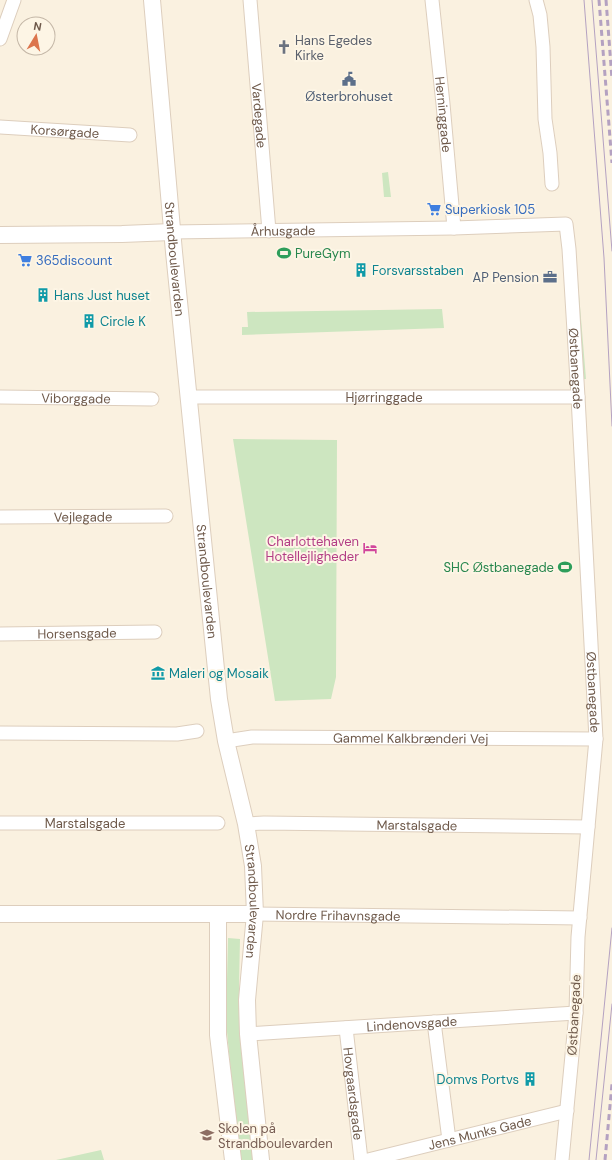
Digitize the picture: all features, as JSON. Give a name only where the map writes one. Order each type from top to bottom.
[{"type":"street","points":[[0,39],[14,0]]},
{"type":"street","name":"Strandboulevarden","points":[[152,0],[172,232],[219,699],[226,741],[246,824],[253,866],[255,914],[248,986],[248,1034],[261,1160]]},
{"type":"street","name":"Vardegade","points":[[250,0],[269,231]]},
{"type":"street","name":"Herninggade","points":[[432,0],[454,228]]},
{"type":"street","points":[[536,0],[543,47],[544,119],[550,153],[552,184]]},
{"type":"street","name":"Korsørgade","points":[[0,127],[130,135]]},
{"type":"street","name":"Århusgade","points":[[0,235],[454,228],[566,224]]},
{"type":"street","name":"Østbanegade","points":[[562,1160],[568,1111],[576,1013],[578,937],[596,739],[578,397],[569,249],[566,224]]},
{"type":"street","name":"Viborggade","points":[[0,397],[152,399]]},
{"type":"street","name":"Hjørringgade","points":[[189,397],[578,397]]},
{"type":"street","name":"Vejlegade","points":[[0,517],[166,516]]},
{"type":"street","name":"Horsensgade","points":[[0,634],[154,632]]},
{"type":"street","points":[[0,733],[177,734],[197,731]]},
{"type":"street","name":"Gammel Kalkbrænderi Vej","points":[[226,741],[252,736],[596,739]]},
{"type":"street","name":"Marstalsgade","points":[[246,824],[264,822],[588,827]]},
{"type":"street","name":"Marstalsgade","points":[[0,823],[218,823]]},
{"type":"street","name":"Nordre Frihavnsgade","points":[[0,914],[128,913],[580,918]]},
{"type":"street","points":[[218,915],[218,1035],[233,1160]]},
{"type":"street","name":"Lindenovsgade","points":[[248,1034],[576,1013]]},
{"type":"street","points":[[434,1022],[449,1140]]},
{"type":"street","name":"Hovgaardsgade","points":[[346,1028],[361,1160]]},
{"type":"street","name":"Jens Munks Gade","points":[[368,1160],[568,1111]]},
{"type":"green space","points":[[388,172],[391,197],[384,197],[382,173]]},
{"type":"green space","points":[[576,282],[578,282],[586,379],[584,379]]},
{"type":"green space","points":[[442,309],[444,328],[242,335],[242,327],[248,327],[247,312]]},
{"type":"green space","points":[[233,439],[337,440],[336,677],[331,699],[275,701]]},
{"type":"green space","points":[[228,938],[240,939],[239,987],[257,1160],[239,1160],[226,1021]]},
{"type":"green space","points":[[101,1150],[104,1160],[56,1160]]},
{"type":"tram line","points":[[584,0],[604,258],[612,426]]},
{"type":"tram line","points":[[592,0],[612,251]]},
{"type":"tram line","points":[[589,1160],[612,928]]},
{"type":"tram line","points":[[596,1160],[612,1004]]},
{"type":"railway","points":[[599,0],[612,163]]},
{"type":"railway","points":[[606,0],[612,79]]},
{"type":"railway","points":[[605,1160],[612,1084]]},
{"type":"place","name":"Hans Egedes Kirke","points":[[284,47]]},
{"type":"place","name":"Østerbrohuset","points":[[349,79]]},
{"type":"place","name":"Superkiosk 105","points":[[434,209]]},
{"type":"place","name":"PureGym","points":[[284,253]]},
{"type":"place","name":"365discount","points":[[25,260]]},
{"type":"place","name":"Forsvarsstaben","points":[[361,270]]},
{"type":"place","name":"AP Pension","points":[[550,277]]},
{"type":"place","name":"Hans Just huset","points":[[43,295]]},
{"type":"place","name":"Circle K","points":[[89,321]]},
{"type":"place","name":"Charlottehaven Hotellejligheder","points":[[370,548]]},
{"type":"place","name":"SHC Østbanegade","points":[[565,567]]},
{"type":"place","name":"Maleri og Mosaik","points":[[158,673]]},
{"type":"place","name":"Domvs Portvs","points":[[530,1079]]},
{"type":"place","name":"Skolen på Strandboulevarden","points":[[207,1135]]}]
